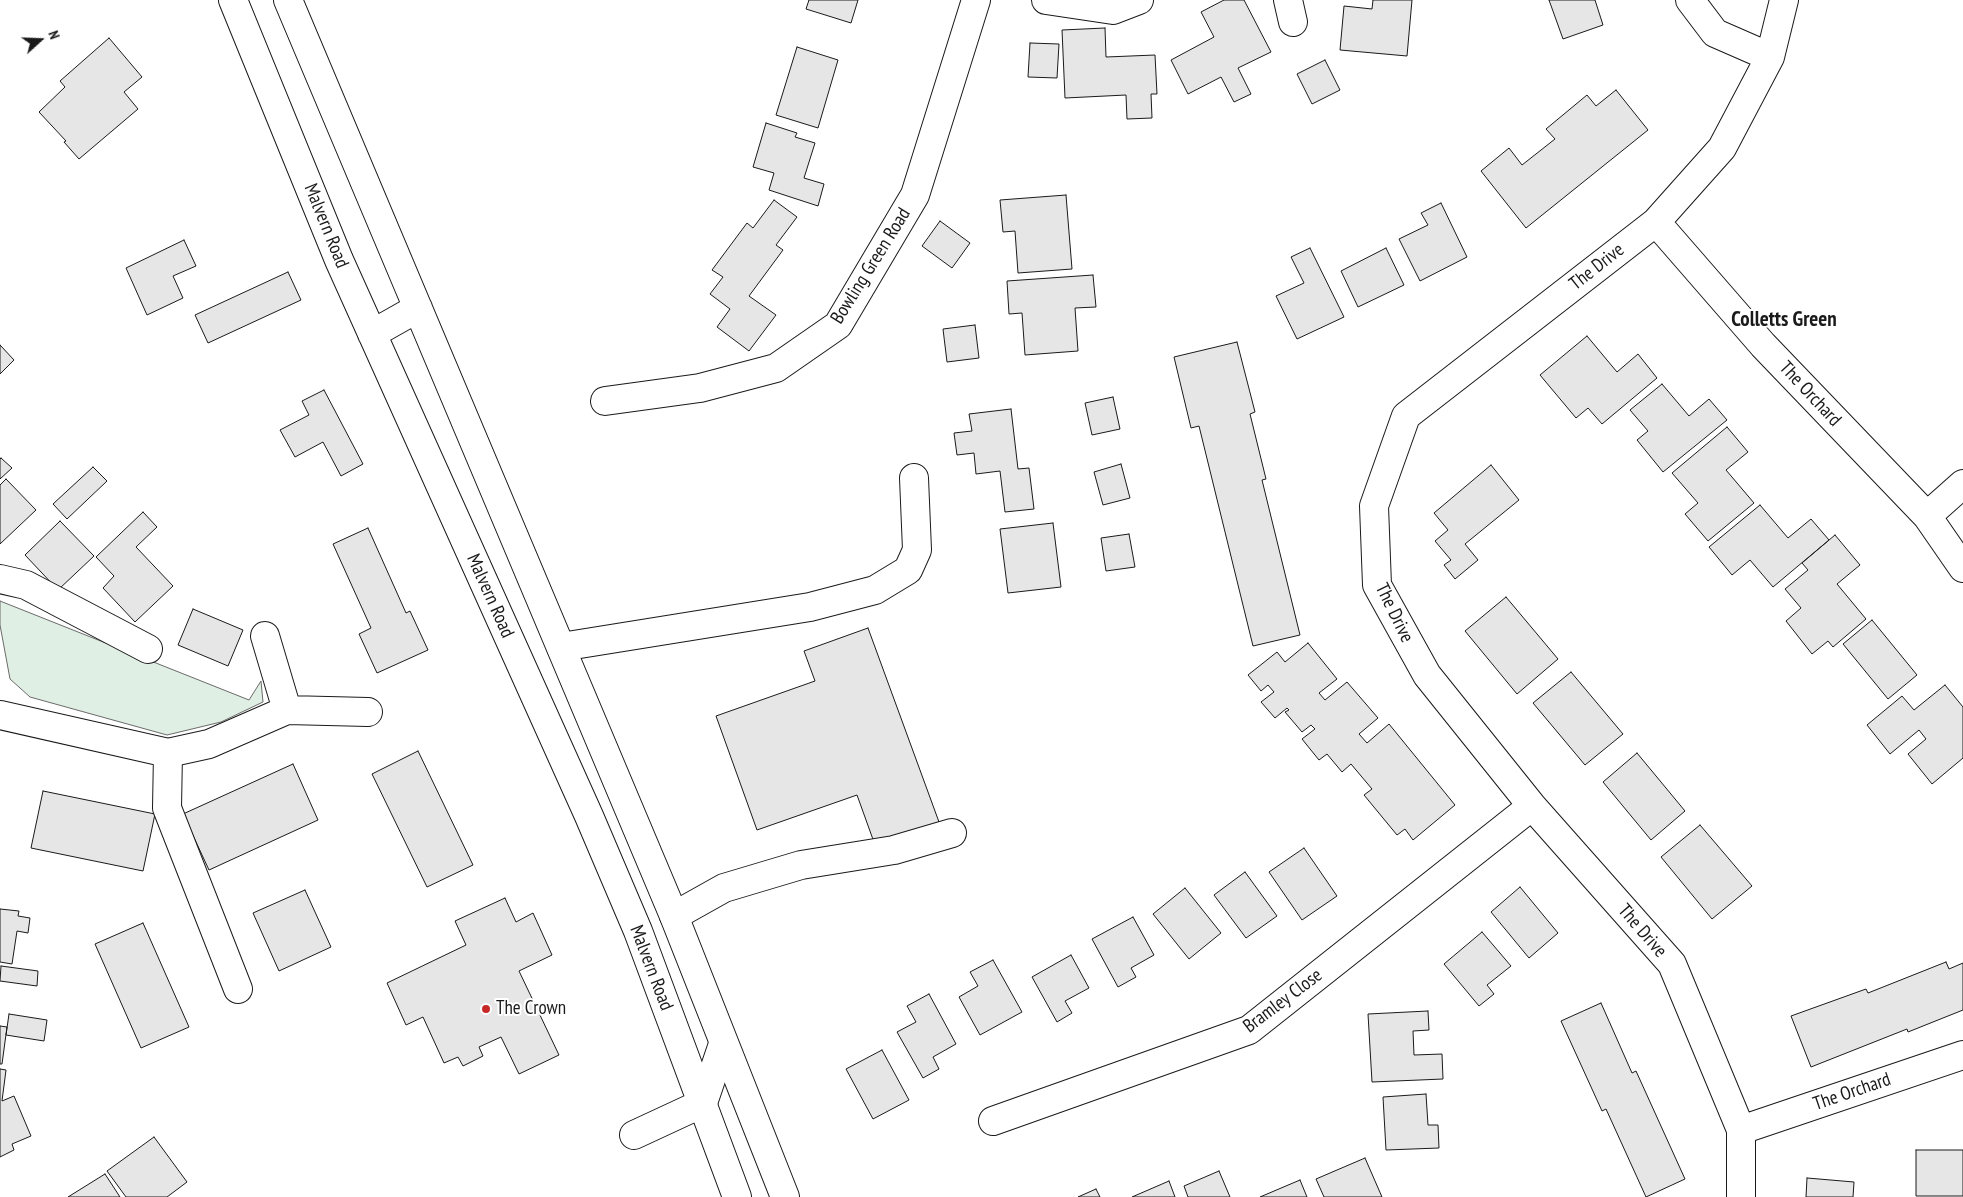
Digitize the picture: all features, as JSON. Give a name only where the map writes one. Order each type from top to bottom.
[{"type":"main road","name":"Malvern Road","points":[[233,0],[339,260],[589,816],[638,931],[737,1197]]},
{"type":"main road","points":[[288,0],[674,916],[785,1197]]},
{"type":"main road","name":"Bowling Green Road","points":[[605,401],[700,388],[776,368],[838,325],[915,195],[976,0]]},
{"type":"main road","points":[[1046,0],[1113,10],[1139,0]]},
{"type":"main road","points":[[1690,0],[1715,33],[1770,57]]},
{"type":"main road","name":"The Drive","points":[[1741,1197],[1741,1130],[1672,964],[1532,806],[1427,676],[1377,585],[1374,506],[1406,416],[1656,222],[1722,148],[1770,57],[1784,0]]},
{"type":"main road","name":"The Orchard","points":[[1656,222],[1763,345],[1927,516],[1963,568]]},
{"type":"main road","points":[[372,334],[418,308]]},
{"type":"main road","points":[[561,647],[810,607],[875,590],[908,570],[917,550],[914,478]]},
{"type":"main road","points":[[1927,516],[1963,484]]},
{"type":"main road","points":[[0,579],[26,585],[148,649]]},
{"type":"main road","points":[[265,636],[287,710]]},
{"type":"main road","points":[[0,715],[168,752],[209,744],[287,710],[368,712]]},
{"type":"main road","points":[[168,752],[167,808],[238,989]]},
{"type":"main road","name":"Bramley Close","points":[[993,1121],[1249,1030],[1532,806]]},
{"type":"main road","points":[[638,931],[674,916],[724,888],[802,865],[894,850],[952,833]]},
{"type":"main road","points":[[634,1135],[703,1103],[723,1044]]},
{"type":"main road","name":"The Orchard","points":[[1741,1130],[1963,1055]]},
{"type":"green space","points":[[0,601],[249,700],[261,681],[263,702],[221,722],[167,735],[30,697],[10,679],[0,625]]},
{"type":"building","points":[[809,0],[858,0],[851,23],[806,9]]},
{"type":"building","points":[[1224,0],[1244,0],[1271,52],[1238,68],[1251,94],[1234,102],[1221,77],[1188,94],[1171,60],[1214,37],[1201,12]]},
{"type":"building","points":[[1373,0],[1412,0],[1407,56],[1340,50],[1344,6],[1372,9]]},
{"type":"building","points":[[1549,0],[1595,0],[1603,25],[1563,39]]},
{"type":"building","points":[[1105,28],[1106,57],[1155,55],[1157,94],[1151,94],[1152,118],[1127,119],[1126,95],[1065,98],[1062,30]]},
{"type":"building","points":[[109,38],[142,77],[124,92],[138,109],[79,159],[64,142],[66,141],[39,112],[65,87],[60,81]]},
{"type":"building","points":[[1030,43],[1059,44],[1057,78],[1028,77]]},
{"type":"building","points":[[797,47],[838,60],[818,128],[776,115]]},
{"type":"building","points":[[1325,60],[1340,90],[1312,104],[1297,74]]},
{"type":"building","points":[[1616,90],[1648,130],[1526,228],[1481,171],[1509,148],[1522,165],[1555,139],[1546,129],[1587,95],[1596,106]]},
{"type":"building","points":[[766,123],[797,133],[795,137],[815,143],[804,178],[824,184],[818,206],[769,190],[774,173],[753,167]]},
{"type":"building","points":[[1066,195],[1072,269],[1018,273],[1015,231],[1003,232],[1000,200]]},
{"type":"building","points":[[774,200],[797,217],[776,245],[783,250],[749,296],[776,315],[749,351],[717,327],[730,309],[710,294],[723,277],[712,270],[747,223],[753,228]]},
{"type":"building","points":[[1441,203],[1467,257],[1420,281],[1399,239],[1428,225],[1421,213]]},
{"type":"building","points":[[940,221],[970,243],[952,268],[922,246]]},
{"type":"building","points":[[184,240],[196,266],[173,276],[183,298],[147,315],[126,268]]},
{"type":"building","points":[[1310,248],[1344,317],[1297,339],[1276,296],[1304,283],[1291,257]]},
{"type":"building","points":[[1386,248],[1404,285],[1358,307],[1341,271]]},
{"type":"building","points":[[288,272],[301,300],[208,343],[195,315]]},
{"type":"building","points":[[1093,275],[1096,307],[1075,308],[1078,351],[1025,355],[1022,313],[1009,314],[1007,281]]},
{"type":"building","points":[[975,325],[979,358],[947,362],[943,329]]},
{"type":"building","points":[[1587,336],[1617,372],[1638,354],[1657,378],[1602,424],[1588,408],[1576,418],[1540,375]]},
{"type":"building","points":[[1237,342],[1255,412],[1250,414],[1266,479],[1262,480],[1300,635],[1253,646],[1199,426],[1191,428],[1174,357]]},
{"type":"building","points":[[0,345],[14,360],[0,374]]},
{"type":"building","points":[[1662,384],[1689,416],[1709,399],[1727,420],[1663,472],[1637,440],[1648,431],[1630,410]]},
{"type":"building","points":[[324,390],[363,464],[341,476],[323,442],[295,457],[280,430],[309,415],[302,401]]},
{"type":"building","points":[[1113,397],[1120,429],[1092,435],[1085,403]]},
{"type":"building","points":[[1011,409],[1018,469],[1029,468],[1034,509],[1005,512],[1000,471],[976,474],[974,453],[957,455],[954,433],[972,431],[969,414]]},
{"type":"building","points":[[1727,427],[1748,452],[1726,470],[1754,503],[1708,541],[1685,514],[1698,503],[1672,473]]},
{"type":"building","points":[[0,459],[12,468],[0,479]]},
{"type":"building","points":[[1121,464],[1130,498],[1103,505],[1094,472]]},
{"type":"building","points":[[1491,465],[1519,500],[1465,544],[1478,560],[1455,579],[1444,565],[1451,560],[1435,541],[1448,530],[1434,513]]},
{"type":"building","points":[[93,467],[107,481],[67,519],[53,504]]},
{"type":"building","points":[[6,479],[36,510],[0,544],[0,485]]},
{"type":"building","points":[[1760,505],[1788,538],[1811,519],[1829,540],[1773,587],[1750,560],[1732,575],[1709,547]]},
{"type":"building","points":[[143,512],[157,527],[136,547],[173,586],[135,622],[103,588],[114,576],[96,557]]},
{"type":"building","points":[[60,521],[94,556],[58,590],[25,555]]},
{"type":"building","points":[[1053,523],[1061,587],[1008,593],[1000,529]]},
{"type":"building","points":[[368,528],[406,613],[410,611],[428,650],[377,673],[359,634],[371,628],[333,544]]},
{"type":"building","points":[[1129,534],[1135,567],[1106,571],[1101,538]]},
{"type":"building","points":[[1835,535],[1860,565],[1837,584],[1866,619],[1833,647],[1828,641],[1812,654],[1786,621],[1801,608],[1785,589],[1808,570],[1802,563]]},
{"type":"building","points":[[1506,597],[1558,659],[1517,694],[1465,631]]},
{"type":"building","points":[[193,609],[243,630],[228,666],[178,645]]},
{"type":"building","points":[[1872,620],[1917,675],[1888,699],[1843,644]]},
{"type":"building","points":[[868,628],[939,822],[875,845],[857,795],[757,830],[716,716],[815,681],[804,651]]},
{"type":"building","points":[[1308,643],[1337,679],[1319,693],[1325,700],[1347,682],[1378,718],[1359,734],[1367,743],[1389,724],[1455,805],[1413,840],[1405,829],[1397,835],[1364,795],[1372,789],[1351,764],[1342,772],[1327,754],[1319,760],[1302,739],[1315,729],[1311,725],[1302,732],[1285,712],[1289,710],[1287,708],[1275,718],[1261,702],[1274,692],[1268,685],[1261,691],[1248,675],[1277,652],[1285,662]]},
{"type":"building","points":[[1571,672],[1623,734],[1585,765],[1533,703]]},
{"type":"building","points":[[1945,685],[1963,707],[1963,758],[1932,784],[1908,754],[1926,739],[1919,730],[1890,754],[1867,725],[1902,696],[1914,710]]},
{"type":"building","points":[[418,751],[473,865],[427,887],[372,774]]},
{"type":"building","points":[[1637,753],[1685,811],[1651,840],[1603,782]]},
{"type":"building","points":[[293,764],[318,820],[209,870],[183,814]]},
{"type":"building","points":[[43,791],[155,814],[143,871],[31,848]]},
{"type":"building","points":[[1700,825],[1752,886],[1712,919],[1661,857]]},
{"type":"building","points":[[1304,848],[1337,896],[1302,920],[1269,872]]},
{"type":"building","points":[[1245,872],[1277,916],[1246,938],[1214,895]]},
{"type":"building","points":[[1520,887],[1558,933],[1529,958],[1491,912]]},
{"type":"building","points":[[1185,888],[1221,933],[1189,959],[1153,914]]},
{"type":"building","points":[[305,890],[331,947],[279,971],[253,913]]},
{"type":"building","points":[[505,898],[516,922],[533,913],[552,955],[519,971],[559,1055],[519,1074],[501,1037],[479,1047],[483,1056],[463,1066],[458,1057],[444,1063],[423,1017],[406,1025],[387,983],[466,945],[455,921]]},
{"type":"building","points":[[0,909],[19,911],[18,916],[30,918],[28,933],[17,931],[12,964],[0,962]]},
{"type":"building","points":[[1133,917],[1154,955],[1131,968],[1136,977],[1118,987],[1092,939]]},
{"type":"building","points":[[143,923],[189,1027],[141,1048],[95,944]]},
{"type":"building","points":[[1482,932],[1511,966],[1487,985],[1494,994],[1479,1006],[1444,964]]},
{"type":"building","points":[[1071,955],[1089,988],[1065,1001],[1072,1013],[1057,1022],[1032,977]]},
{"type":"building","points":[[993,960],[1022,1012],[980,1035],[959,997],[978,986],[970,972]]},
{"type":"building","points":[[1946,962],[1949,969],[1963,963],[1963,1010],[1908,1032],[1907,1029],[1811,1067],[1791,1016],[1866,989],[1868,993]]},
{"type":"building","points":[[1,966],[38,971],[37,986],[0,981]]},
{"type":"building","points":[[929,994],[956,1044],[933,1057],[939,1069],[923,1078],[897,1032],[916,1022],[907,1006]]},
{"type":"building","points":[[1601,1003],[1632,1073],[1636,1071],[1685,1179],[1646,1197],[1606,1109],[1602,1111],[1561,1021]]},
{"type":"building","points":[[1428,1011],[1429,1030],[1413,1031],[1414,1055],[1442,1054],[1443,1079],[1372,1082],[1368,1014]]},
{"type":"building","points":[[9,1014],[47,1020],[44,1041],[6,1035]]},
{"type":"building","points":[[0,1026],[7,1027],[2,1064],[0,1064]]},
{"type":"building","points":[[882,1050],[909,1100],[873,1119],[846,1069]]},
{"type":"building","points":[[0,1069],[6,1070],[2,1101],[14,1096],[31,1136],[12,1144],[14,1150],[0,1157]]},
{"type":"building","points":[[1426,1094],[1428,1125],[1438,1125],[1439,1148],[1386,1150],[1383,1097]]},
{"type":"building","points":[[154,1137],[187,1182],[167,1197],[126,1197],[107,1171]]},
{"type":"building","points":[[1916,1150],[1963,1150],[1963,1196],[1916,1196]]},
{"type":"building","points":[[1365,1158],[1382,1197],[1324,1197],[1316,1179]]},
{"type":"building","points":[[1219,1171],[1230,1197],[1188,1197],[1184,1186]]},
{"type":"building","points":[[105,1174],[120,1197],[68,1197]]},
{"type":"building","points":[[1807,1178],[1854,1182],[1853,1197],[1806,1197]]},
{"type":"building","points":[[1300,1180],[1307,1197],[1260,1197]]},
{"type":"building","points":[[1169,1181],[1175,1197],[1132,1197]]},
{"type":"building","points":[[1096,1189],[1100,1197],[1078,1197]]},
{"type":"place","name":"The Crown","points":[[486,1009]]},
{"type":"district","name":"Colletts Green","points":[[1784,320]]}]
